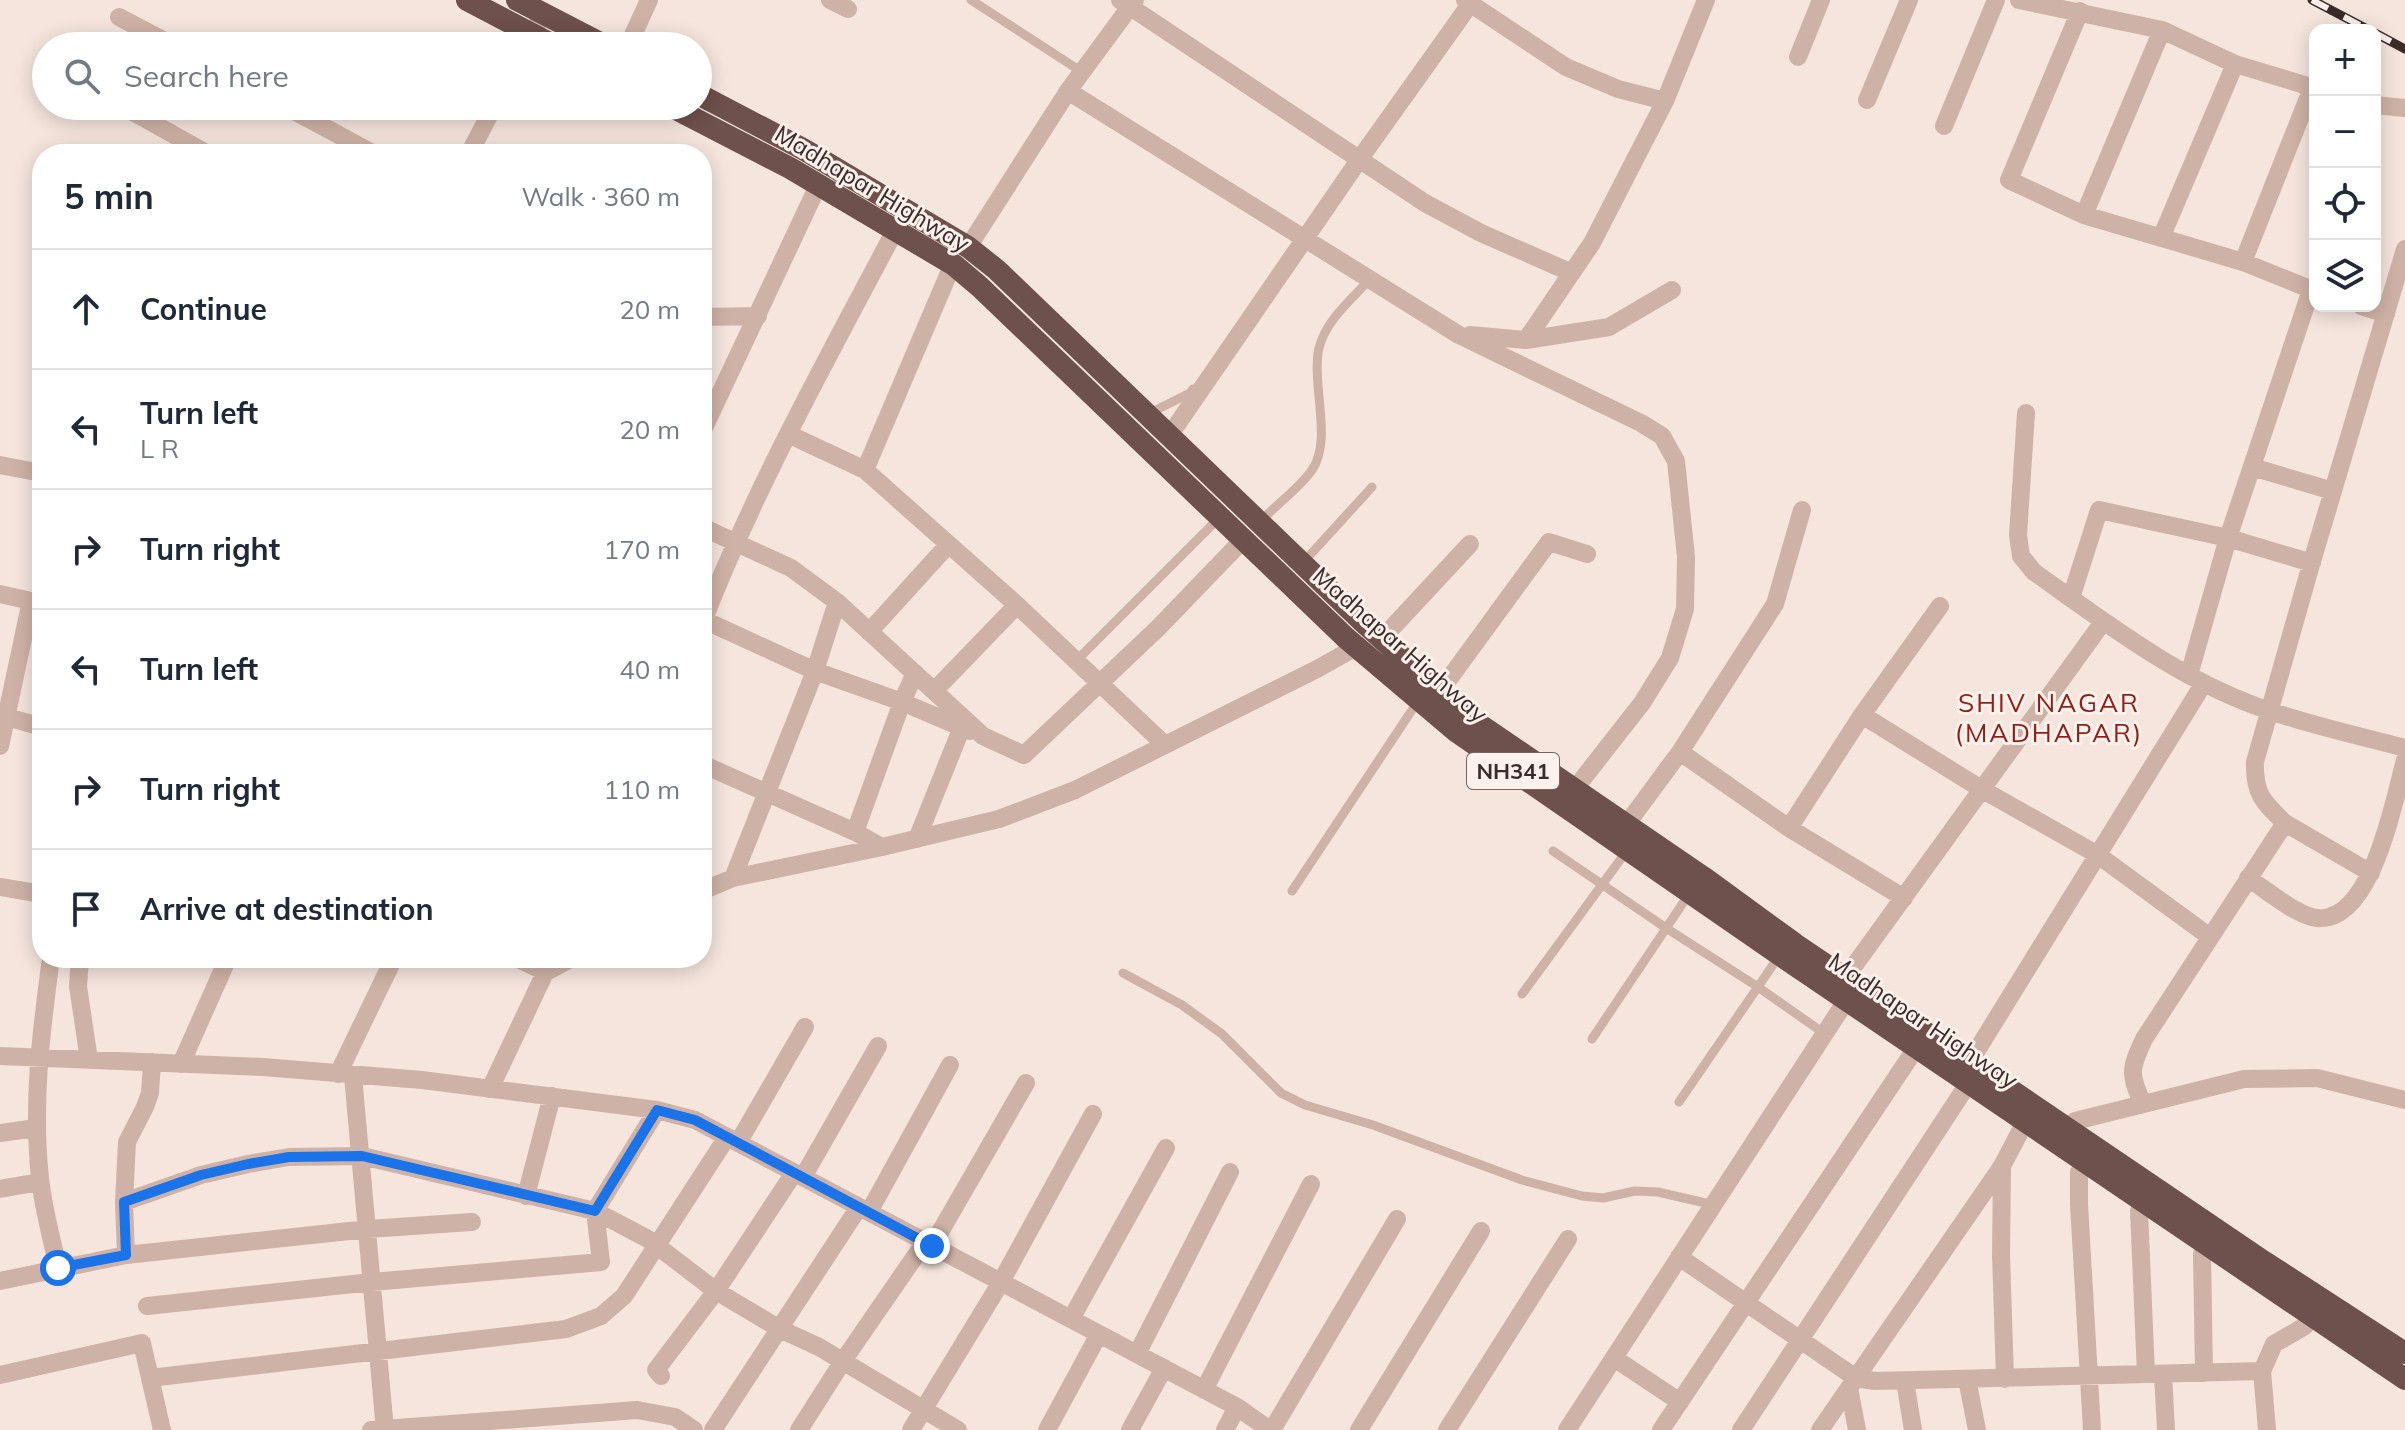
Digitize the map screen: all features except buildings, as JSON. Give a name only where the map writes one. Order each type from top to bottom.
[{"type":"highway","points":[[467,0],[517,32]]},
{"type":"highway","points":[[517,0],[579,32]]},
{"type":"highway","name":"Madhapar Highway","points":[[712,101],[803,149],[968,247],[1008,281],[1384,641],[1470,718],[1703,877],[1845,979],[2405,1353]]},
{"type":"highway","name":"Madhapar Highway","points":[[697,120],[790,168],[954,265],[1346,638],[1457,732],[1766,946],[2405,1379]]},
{"type":"street","points":[[634,32],[649,0]]},
{"type":"street","points":[[830,0],[848,9]]},
{"type":"street","points":[[1526,340],[1592,243],[1665,101],[1706,0]]},
{"type":"street","points":[[1798,57],[1821,0]]},
{"type":"street","points":[[1867,100],[1909,0]]},
{"type":"street","points":[[1944,126],[1996,0]]},
{"type":"street","points":[[2019,0],[2162,30],[2235,64],[2309,87]]},
{"type":"street","points":[[1176,426],[1470,1],[1566,67],[1618,89],[1665,101]]},
{"type":"street","points":[[974,238],[1128,2],[1436,209],[1481,233],[1572,273]]},
{"type":"street","points":[[2080,11],[2009,180],[2084,215],[2243,262],[2309,289]]},
{"type":"street","points":[[533,32],[543,13]]},
{"type":"street","points":[[119,17],[147,32]]},
{"type":"street","points":[[2084,215],[2162,30]]},
{"type":"street","points":[[2161,238],[2235,64]]},
{"type":"street","points":[[1068,91],[1459,335],[1662,436],[1676,461],[1686,557],[1685,609],[1670,658],[1642,703],[1581,781]]},
{"type":"street","points":[[2243,262],[2310,96]]},
{"type":"street","points":[[2381,106],[2405,108]]},
{"type":"street","points":[[147,120],[190,144]]},
{"type":"street","points":[[311,120],[355,144]]},
{"type":"street","points":[[474,144],[487,120]]},
{"type":"street","points":[[712,411],[815,192]]},
{"type":"street","points":[[712,601],[788,434],[892,236]]},
{"type":"street","points":[[2371,873],[2285,823],[2263,802],[2255,782],[2255,762],[2333,491],[2402,269],[2405,249]]},
{"type":"street","points":[[865,470],[949,273]]},
{"type":"street","points":[[1459,335],[1526,340],[1609,327],[1672,290]]},
{"type":"street","points":[[1974,1055],[2098,855],[2197,679],[2228,538],[2309,303]]},
{"type":"street","points":[[2380,312],[2386,314]]},
{"type":"street","points":[[712,317],[758,316]]},
{"type":"street","points":[[2026,413],[2018,535],[2021,556],[2034,572],[2103,622],[2197,679],[2269,711],[2405,748]]},
{"type":"street","points":[[788,434],[865,470],[1017,605],[1164,744]]},
{"type":"street","points":[[0,465],[32,471]]},
{"type":"street","points":[[2252,467],[2333,491]]},
{"type":"street","points":[[1632,817],[1680,752],[1775,604],[1802,510]]},
{"type":"street","points":[[2071,598],[2099,510],[2228,538],[2312,563]]},
{"type":"street","points":[[712,532],[791,568],[837,602],[983,736]]},
{"type":"street","points":[[1446,683],[1549,542],[1587,554]]},
{"type":"street","points":[[1389,631],[1470,544]]},
{"type":"street","points":[[869,632],[948,545]]},
{"type":"street","points":[[712,626],[1024,755],[1158,628],[1238,545]]},
{"type":"street","points":[[0,594],[32,601]]},
{"type":"street","points":[[733,878],[815,671],[837,602]]},
{"type":"street","points":[[934,691],[1017,605]]},
{"type":"street","points":[[1789,828],[1862,715],[1940,606]]},
{"type":"street","points":[[0,746],[4,716],[32,619]]},
{"type":"street","points":[[1851,970],[2103,622]]},
{"type":"street","points":[[712,887],[733,878],[999,819],[1062,795],[1349,651]]},
{"type":"street","points":[[855,832],[915,673]]},
{"type":"street","points":[[1862,715],[1983,790],[2098,855],[2210,937]]},
{"type":"street","points":[[4,716],[32,724]]},
{"type":"street","points":[[917,839],[962,727]]},
{"type":"street","points":[[1680,752],[1789,828],[1904,898]]},
{"type":"street","points":[[2248,878],[2307,916],[2331,917],[2344,911],[2371,873],[2405,760]]},
{"type":"street","points":[[712,769],[882,847]]},
{"type":"street","points":[[2143,1104],[2132,1080],[2134,1061],[2144,1039],[2285,823]]},
{"type":"street","points":[[2386,831],[2405,836]]},
{"type":"street","points":[[0,887],[32,892]]},
{"type":"street","points":[[50,968],[38,1058],[36,1128],[40,1182],[58,1268]]},
{"type":"street","points":[[79,968],[78,986],[89,1060]]},
{"type":"street","points":[[181,1064],[224,968]]},
{"type":"street","points":[[390,968],[346,1075],[362,1156],[378,1351],[380,1430],[637,1410],[675,1417],[694,1430]]},
{"type":"street","points":[[490,1089],[548,968]]},
{"type":"street","points":[[1567,1430],[1842,1007]]},
{"type":"street","points":[[150,1378],[566,1329],[601,1316],[624,1296],[656,1244],[732,1140],[805,1027]]},
{"type":"street","points":[[661,1376],[656,1370],[798,1175],[878,1046]]},
{"type":"street","points":[[1661,1430],[1912,1054]]},
{"type":"street","points":[[0,1056],[263,1067],[422,1080],[657,1110],[695,1120],[1237,1407],[1271,1430],[1397,1219]]},
{"type":"street","points":[[126,1255],[124,1202],[127,1142],[150,1093],[152,1062]]},
{"type":"street","points":[[713,1430],[864,1210],[950,1065]]},
{"type":"street","points":[[2075,1121],[2244,1079],[2317,1078],[2405,1100]]},
{"type":"street","points":[[799,1430],[843,1361],[928,1244],[1026,1083]]},
{"type":"street","points":[[1741,1430],[1964,1090]]},
{"type":"street","points":[[526,1196],[552,1096]]},
{"type":"street","points":[[147,1306],[601,1262],[595,1211],[657,1110]]},
{"type":"street","points":[[911,1430],[1001,1282],[1093,1114]]},
{"type":"street","points":[[0,1133],[36,1128]]},
{"type":"street","points":[[1820,1430],[2002,1166],[2022,1128]]},
{"type":"street","points":[[1071,1319],[1166,1148]]},
{"type":"street","points":[[124,1202],[201,1175],[248,1164],[289,1157],[362,1156],[595,1211],[656,1244],[716,1291],[843,1361],[958,1430]]},
{"type":"street","points":[[2002,1166],[2005,1379]]},
{"type":"street","points":[[1137,1354],[1230,1172]]},
{"type":"street","points":[[2079,1172],[2092,1430]]},
{"type":"street","points":[[0,1189],[40,1182]]},
{"type":"street","points":[[1204,1390],[1311,1184]]},
{"type":"street","points":[[2139,1211],[2154,1374],[2166,1430]]},
{"type":"street","points":[[0,1281],[126,1255],[368,1229],[472,1222]]},
{"type":"street","points":[[1359,1430],[1481,1231]]},
{"type":"street","points":[[1447,1430],[1568,1239]]},
{"type":"street","points":[[2202,1254],[2204,1373]]},
{"type":"street","points":[[1679,1257],[1801,1340],[1852,1383],[1857,1430]]},
{"type":"street","points":[[2267,1430],[2262,1371],[2274,1344],[2305,1326]]},
{"type":"street","points":[[1047,1430],[1099,1334]]},
{"type":"street","points":[[0,1375],[142,1343],[162,1430]]},
{"type":"street","points":[[1614,1358],[1680,1402]]},
{"type":"street","points":[[1130,1430],[1164,1368]]},
{"type":"street","points":[[1852,1383],[2262,1371]]},
{"type":"street","points":[[1967,1379],[1977,1430]]},
{"type":"street","points":[[1905,1381],[1913,1430]]},
{"type":"street","points":[[1225,1430],[1237,1407]]},
{"type":"lane","points":[[971,0],[1082,72]]},
{"type":"lane","points":[[1158,409],[1190,393],[1304,238]]},
{"type":"lane","points":[[1268,514],[1312,470],[1318,457],[1322,439],[1317,370],[1319,348],[1329,325],[1370,279]]},
{"type":"lane","points":[[1310,555],[1372,487]]},
{"type":"lane","points":[[1077,660],[1215,522]]},
{"type":"lane","points":[[1292,891],[1414,707]]},
{"type":"lane","points":[[1553,851],[1825,1034]]},
{"type":"lane","points":[[1522,994],[1623,856]]},
{"type":"lane","points":[[1592,1039],[1685,900]]},
{"type":"lane","points":[[1679,1102],[1775,962]]},
{"type":"lane","points":[[1123,973],[1182,1005],[1222,1034],[1281,1093],[1305,1105],[1373,1125],[1522,1180],[1582,1196],[1603,1198],[1635,1191],[1658,1192],[1714,1205]]},
{"type":"railway","points":[[2312,0],[2358,24]]},
{"type":"railway","points":[[2381,36],[2405,49]]},
{"type":"district","name":"SHIV NAGAR (MADHAPAR)","points":[[2049,718]]},
{"type":"route","points":[[58,1268],[126,1255],[124,1202],[201,1175],[289,1157],[362,1156],[595,1211],[657,1110],[695,1120],[932,1246]]}]
